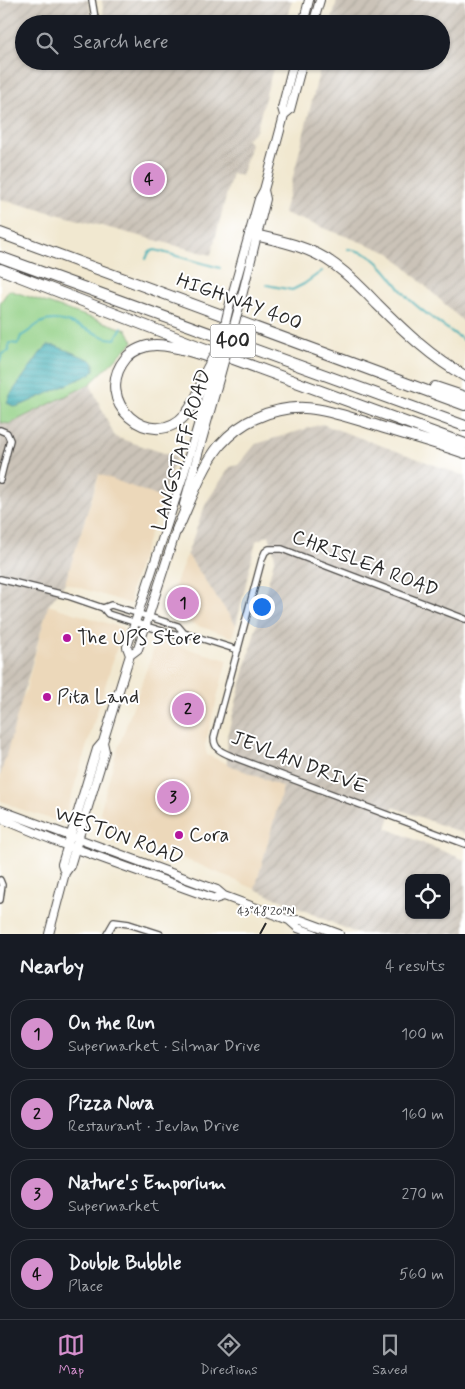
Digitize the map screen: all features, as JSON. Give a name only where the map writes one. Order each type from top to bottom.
[{"type":"highway","name":"HIGHWAY 400","points":[[0,233],[465,405]]},
{"type":"highway","points":[[253,234],[309,251],[334,264],[438,358],[465,376]]},
{"type":"highway","name":"HIGHWAY 400","points":[[0,257],[465,426]]},
{"type":"highway","points":[[0,269],[233,359],[465,444]]},
{"type":"highway","points":[[219,348],[213,374],[194,405],[185,416],[174,424],[149,427],[138,424],[120,408],[114,383],[117,372],[129,354],[147,346],[168,346],[221,360],[233,359]]},
{"type":"highway","points":[[393,377],[409,378],[465,397]]},
{"type":"highway","points":[[177,530],[204,472],[219,446],[230,434],[248,422],[281,408],[295,407],[328,412],[465,453]]},
{"type":"main road","points":[[305,15],[309,0]]},
{"type":"main road","points":[[316,15],[320,0]]},
{"type":"main road","name":"LANGSTAFF ROAD","points":[[219,348],[231,299],[266,199],[264,190],[284,116],[282,108],[292,70]]},
{"type":"main road","name":"LANGSTAFF ROAD","points":[[284,116],[290,110],[301,70]]},
{"type":"main road","name":"LANGSTAFF ROAD","points":[[130,656],[127,647],[184,473],[213,374],[241,300],[253,234]]},
{"type":"main road","name":"LANGSTAFF ROAD","points":[[65,873],[62,864],[97,749],[103,742],[130,656],[138,649],[177,530],[213,374]]},
{"type":"main road","name":"LANGSTAFF ROAD","points":[[49,934],[65,873],[70,866],[76,848],[104,751],[103,742]]},
{"type":"main road","name":"WESTON ROAD","points":[[0,810],[217,890],[224,896],[289,920],[301,920],[339,934]]},
{"type":"main road","name":"WESTON ROAD","points":[[0,818],[67,845],[215,899],[224,896]]},
{"type":"main road","name":"WESTON ROAD","points":[[289,920],[298,928],[314,934]]},
{"type":"street","points":[[92,0],[94,15]]},
{"type":"street","points":[[0,430],[7,433],[10,440],[0,480]]},
{"type":"street","name":"CHRISLEA ROAD","points":[[238,650],[264,552],[269,548],[282,549],[465,619]]},
{"type":"street","points":[[0,579],[62,594],[103,608],[108,614],[175,635],[184,633],[238,650]]},
{"type":"street","points":[[103,608],[110,605],[149,617],[178,626],[184,633]]},
{"type":"street","name":"JEVLAN DRIVE","points":[[238,650],[214,738],[214,744],[217,749],[236,758],[465,844]]},
{"type":"street","points":[[0,880],[2,884],[0,900]]},
{"type":"street","points":[[107,934],[114,922],[121,922],[160,934]]},
{"type":"shaded area","points":[[0,0],[88,0],[91,15],[15,15],[15,70],[273,70],[256,131],[246,139],[251,144],[241,176],[232,173],[211,255],[0,199]]},
{"type":"shaded area","points":[[102,0],[292,0],[288,15],[104,15]]},
{"type":"shaded area","points":[[337,0],[465,0],[465,323],[390,253],[284,213],[320,70],[450,70],[450,15],[333,15]]},
{"type":"shaded area","points":[[90,384],[115,437],[176,457],[162,498],[99,474],[65,583],[48,606],[0,777],[0,422],[9,424]]},
{"type":"shaded area","points":[[322,424],[465,476],[465,834],[393,807],[386,828],[465,860],[465,934],[358,934],[255,889],[283,787],[227,764],[227,736],[275,557],[269,535],[256,541],[236,625],[187,554],[206,503],[230,467],[238,465],[256,444]]},
{"type":"shaded area","points":[[100,473],[162,498],[131,589],[131,604],[65,583]]},
{"type":"shaded area","points":[[187,554],[236,625],[232,637],[171,617],[168,604]]},
{"type":"shaded area","points":[[48,605],[123,628],[63,823],[17,808],[0,800],[0,777],[20,702],[25,693]]},
{"type":"shaded area","points":[[157,640],[227,660],[205,745],[207,755],[283,787],[255,889],[200,865],[120,835],[100,812],[115,757]]},
{"type":"green space","points":[[9,290],[127,330],[133,342],[90,384],[9,424],[0,422],[0,303]]},
{"type":"water","points":[[48,345],[56,346],[91,360],[94,363],[94,370],[91,374],[22,405],[15,407],[7,403],[10,395]]},
{"type":"waterway","points":[[348,249],[359,251],[376,261],[409,299],[429,316],[465,341]]},
{"type":"waterway","points":[[146,259],[149,252],[155,250],[220,268]]},
{"type":"waterway","points":[[267,285],[292,290],[322,271]]},
{"type":"waterway","points":[[0,361],[2,354],[9,351],[9,343],[18,344],[21,336],[48,320],[74,324],[107,338],[115,339],[122,327]]},
{"type":"place","name":"Double Bubble","points":[[149,179]]},
{"type":"place","name":"On the Run","points":[[183,603]]},
{"type":"place","name":"The UPS Store","points":[[67,638]]},
{"type":"place","name":"Pita Land","points":[[47,697]]},
{"type":"place","name":"Pizza Nova","points":[[188,709]]},
{"type":"place","name":"Nature's Emporium","points":[[173,797]]},
{"type":"place","name":"Cora","points":[[179,835]]}]
